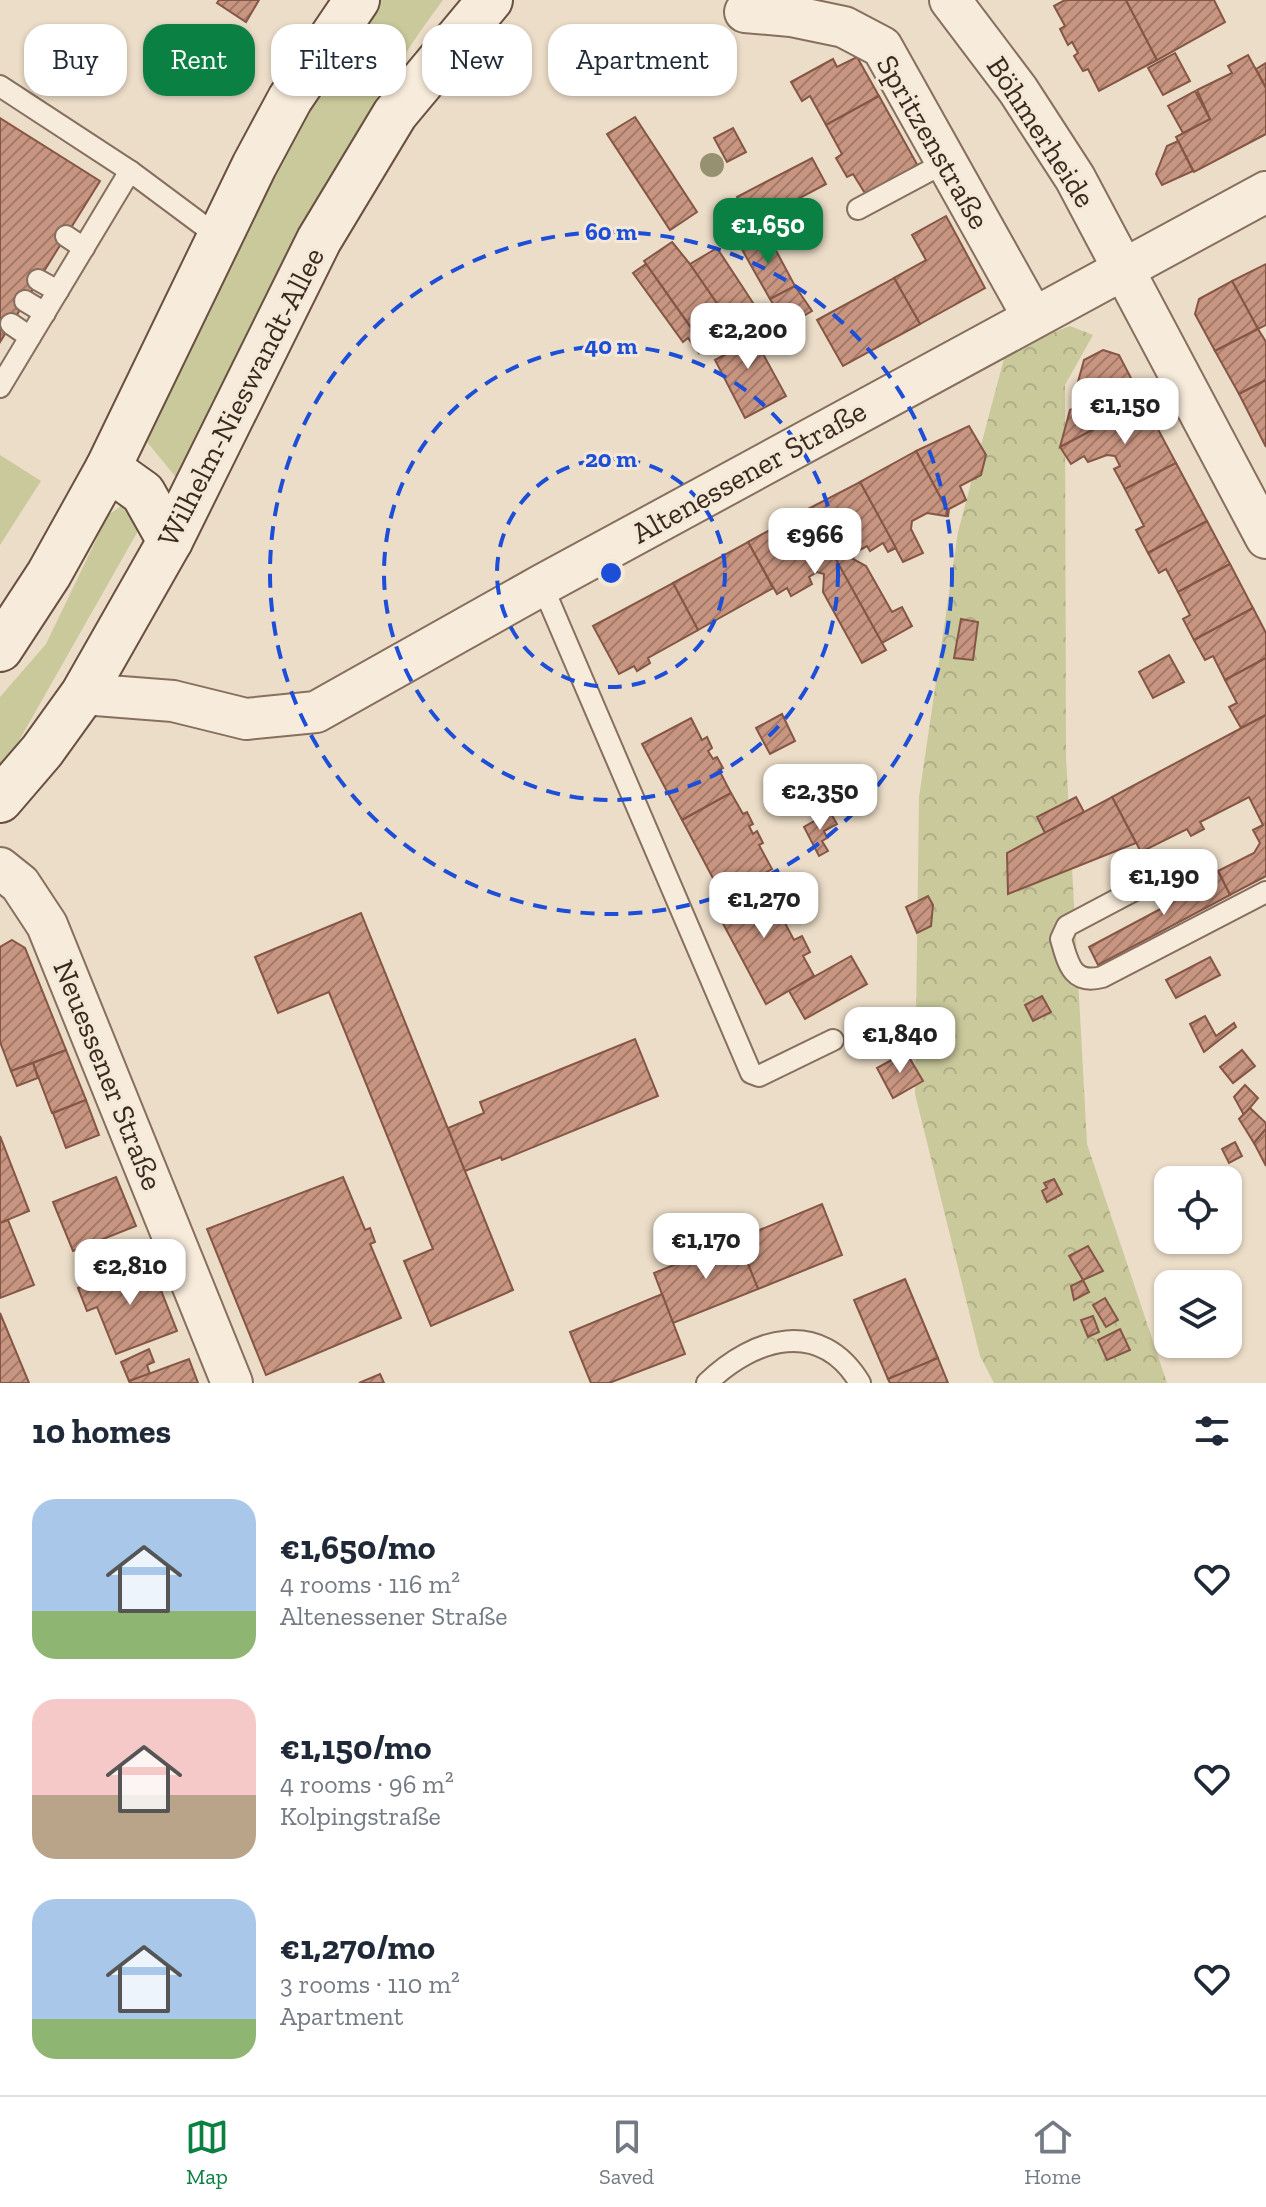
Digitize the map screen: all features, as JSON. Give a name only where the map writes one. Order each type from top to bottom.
[{"type":"main road","points":[[0,649],[49,574],[108,468],[290,99],[357,0]]},
{"type":"main road","name":"Wilhelm-Nieswandt-Allee","points":[[0,800],[42,751],[83,694],[170,541],[319,240],[395,114],[490,0]]},
{"type":"main road","points":[[108,468],[143,493],[170,541]]},
{"type":"street","name":"Böhmerheide","points":[[950,0],[1051,137],[1266,538]]},
{"type":"street","name":"Spritzenstraße","points":[[745,12],[791,16],[844,27],[882,47],[1033,317]]},
{"type":"street","name":"Altenessener Straße","points":[[83,694],[173,701],[246,719],[316,712],[542,585],[1266,192]]},
{"type":"street","name":"Neuessener Straße","points":[[0,868],[20,884],[47,925],[232,1383]]},
{"type":"lane","points":[[0,86],[130,171],[220,238]]},
{"type":"lane","points":[[858,209],[946,162]]},
{"type":"lane","points":[[0,387],[97,226],[101,198],[130,171]]},
{"type":"lane","points":[[79,215],[97,226]]},
{"type":"lane","points":[[66,236],[84,248]]},
{"type":"lane","points":[[52,259],[70,270]]},
{"type":"lane","points":[[38,280],[58,291]]},
{"type":"lane","points":[[25,301],[45,313]]},
{"type":"lane","points":[[11,324],[30,337]]},
{"type":"lane","points":[[542,585],[751,1073],[759,1076],[833,1040]]},
{"type":"lane","points":[[1135,890],[1067,926],[1061,939],[1067,961],[1078,976],[1090,980],[1102,977],[1266,892]]},
{"type":"lane","points":[[707,1383],[744,1356],[768,1345],[795,1340],[826,1347],[848,1364],[860,1383]]},
{"type":"green space","points":[[381,0],[443,0],[426,24],[422,24],[422,30],[406,53],[406,24],[365,24]]},
{"type":"green space","points":[[318,96],[378,96],[300,234],[179,481],[147,442],[239,242]]},
{"type":"green space","points":[[1070,326],[1093,335],[1065,385],[1066,756],[1087,1144],[1154,1344],[1154,1358],[1159,1358],[1167,1383],[994,1383],[980,1356],[915,1094],[919,797],[958,532],[1006,351]]},
{"type":"green space","points":[[0,455],[41,481],[0,545]]},
{"type":"green space","points":[[124,504],[136,511],[138,531],[16,746],[0,767],[0,697],[46,644],[108,515]]},
{"type":"building","points":[[219,0],[259,0],[246,22],[217,3]]},
{"type":"building","points":[[1065,0],[1126,0],[1157,60],[1099,91],[1088,69],[1083,71],[1074,56],[1078,53],[1072,42],[1068,45],[1060,29],[1065,26],[1054,6]]},
{"type":"building","points":[[1126,0],[1214,0],[1225,22],[1157,60]]},
{"type":"building","points":[[1175,53],[1190,81],[1163,95],[1148,68]]},
{"type":"building","points":[[1248,55],[1266,88],[1266,134],[1194,172],[1176,137],[1210,119],[1197,90],[1232,73],[1228,66]]},
{"type":"building","points":[[857,57],[879,96],[826,125],[810,96],[802,101],[791,82],[833,59],[837,67]]},
{"type":"building","points":[[1266,63],[1266,88],[1256,69]]},
{"type":"building","points":[[1195,91],[1210,119],[1183,133],[1168,106]]},
{"type":"building","points":[[879,96],[918,166],[866,195],[853,174],[847,177],[836,158],[842,154],[826,125]]},
{"type":"building","points":[[635,117],[697,212],[670,230],[607,134]]},
{"type":"building","points":[[0,118],[100,181],[0,342]]},
{"type":"building","points":[[733,128],[746,152],[727,162],[714,138]]},
{"type":"building","points":[[1178,141],[1193,171],[1162,185],[1156,174],[1167,146]]},
{"type":"building","points":[[812,158],[826,184],[751,224],[737,197]]},
{"type":"building","points":[[946,216],[985,288],[920,324],[894,278],[926,260],[912,235]]},
{"type":"building","points":[[766,232],[795,286],[770,299],[740,246]]},
{"type":"building","points":[[672,242],[732,325],[718,334],[710,323],[695,333],[644,261]]},
{"type":"building","points":[[717,248],[759,312],[732,325],[690,264]]},
{"type":"building","points":[[646,264],[705,348],[699,353],[688,338],[683,342],[633,273]]},
{"type":"building","points":[[1266,264],[1266,325],[1258,329],[1232,281]]},
{"type":"building","points":[[894,278],[920,324],[843,366],[817,320]]},
{"type":"building","points":[[1232,281],[1258,329],[1215,351],[1195,314],[1199,299]]},
{"type":"building","points":[[795,286],[812,311],[795,321],[792,316],[778,312],[770,299]]},
{"type":"building","points":[[744,319],[786,396],[745,418],[715,360],[728,353],[718,334]]},
{"type":"building","points":[[1258,329],[1266,342],[1266,380],[1239,394],[1215,351]]},
{"type":"building","points":[[1103,350],[1119,355],[1144,403],[1060,447],[1070,410],[1088,401],[1078,382],[1084,360]]},
{"type":"building","points":[[1266,380],[1266,447],[1239,394]]},
{"type":"building","points":[[1144,403],[1176,463],[1125,489],[1114,469],[1120,466],[1115,456],[1107,455],[1088,462],[1084,456],[1071,464],[1060,447]]},
{"type":"building","points":[[969,426],[986,455],[981,475],[960,486],[966,500],[949,509],[948,517],[916,451]]},
{"type":"building","points":[[916,451],[947,510],[946,516],[927,513],[912,521],[911,529],[923,553],[903,562],[860,482]]},
{"type":"building","points":[[1176,463],[1207,521],[1148,553],[1136,530],[1144,526],[1125,489]]},
{"type":"building","points":[[860,482],[896,548],[888,552],[883,543],[870,551],[867,546],[856,552],[853,559],[866,566],[892,612],[902,607],[912,626],[882,643],[808,509]]},
{"type":"building","points":[[808,509],[886,650],[862,663],[823,592],[824,574],[817,572],[809,577],[812,584],[791,596],[787,588],[777,594],[748,542]]},
{"type":"building","points":[[1207,521],[1230,564],[1178,592],[1166,569],[1159,573],[1148,553]]},
{"type":"building","points":[[748,542],[773,588],[698,630],[673,583]]},
{"type":"building","points":[[1230,564],[1253,608],[1194,640],[1183,619],[1190,615],[1178,592]]},
{"type":"building","points":[[673,583],[698,630],[648,658],[650,663],[637,671],[634,666],[619,674],[593,626]]},
{"type":"building","points":[[1253,608],[1266,633],[1266,658],[1225,680],[1213,656],[1205,660],[1194,640]]},
{"type":"building","points":[[961,619],[978,622],[973,660],[954,658]]},
{"type":"building","points":[[1169,655],[1184,682],[1153,698],[1139,672]]},
{"type":"building","points":[[1266,658],[1266,715],[1241,728],[1229,707],[1237,703],[1225,680]]},
{"type":"building","points":[[782,714],[795,741],[770,754],[756,728]]},
{"type":"building","points":[[1266,715],[1266,876],[1230,895],[1218,871],[1254,853],[1260,843],[1253,830],[1263,825],[1249,797],[1200,822],[1204,829],[1191,836],[1187,829],[1141,852],[1112,797]]},
{"type":"building","points":[[691,718],[702,740],[707,737],[712,748],[708,751],[713,759],[717,757],[723,768],[719,770],[731,793],[682,820],[642,744]]},
{"type":"building","points":[[731,793],[743,814],[747,812],[753,824],[749,826],[753,834],[757,831],[763,843],[759,845],[772,869],[723,897],[682,820]]},
{"type":"building","points":[[1076,797],[1084,812],[1045,833],[1037,817]]},
{"type":"building","points":[[1112,797],[1136,843],[1008,894],[1007,853]]},
{"type":"building","points":[[830,812],[837,824],[824,831],[827,838],[822,841],[828,851],[819,856],[804,827]]},
{"type":"building","points":[[1218,871],[1230,895],[1098,965],[1089,947],[1168,905],[1164,898]]},
{"type":"building","points":[[760,877],[771,897],[777,893],[786,908],[779,912],[794,940],[802,936],[810,952],[803,956],[814,976],[766,1004],[712,903]]},
{"type":"building","points":[[928,896],[933,905],[931,926],[917,933],[906,907]]},
{"type":"building","points":[[361,913],[513,1290],[431,1326],[404,1261],[433,1249],[329,992],[278,1013],[255,957]]},
{"type":"building","points":[[12,940],[25,948],[66,1050],[11,1071],[0,1042],[0,947]]},
{"type":"building","points":[[851,956],[867,984],[805,1019],[789,991]]},
{"type":"building","points":[[1210,957],[1220,975],[1176,998],[1166,980]]},
{"type":"building","points":[[1042,996],[1051,1012],[1033,1021],[1025,1005]]},
{"type":"building","points":[[930,1011],[934,1020],[919,1043],[909,1023]]},
{"type":"building","points":[[1205,1016],[1216,1036],[1234,1023],[1236,1027],[1204,1052],[1190,1024]]},
{"type":"building","points":[[635,1039],[658,1096],[502,1160],[501,1157],[465,1171],[448,1128],[484,1113],[480,1102]]},
{"type":"building","points":[[66,1050],[86,1100],[52,1113],[33,1063]]},
{"type":"building","points":[[1242,1050],[1255,1066],[1233,1083],[1220,1067]]},
{"type":"building","points":[[906,1052],[923,1081],[893,1098],[877,1068]]},
{"type":"building","points":[[33,1063],[38,1078],[17,1086],[11,1071]]},
{"type":"building","points":[[1245,1085],[1258,1098],[1244,1115],[1234,1097]]},
{"type":"building","points":[[86,1100],[99,1135],[66,1148],[53,1113]]},
{"type":"building","points":[[1250,1108],[1266,1123],[1266,1129],[1254,1143],[1239,1119]]},
{"type":"building","points":[[1266,1129],[1266,1166],[1254,1143]]},
{"type":"building","points":[[0,1136],[29,1211],[0,1223]]},
{"type":"building","points":[[1235,1142],[1242,1156],[1229,1163],[1222,1149]]},
{"type":"building","points":[[116,1177],[136,1226],[73,1251],[53,1202]]},
{"type":"building","points":[[343,1177],[365,1230],[370,1228],[375,1242],[370,1244],[401,1318],[266,1375],[207,1229]]},
{"type":"building","points":[[1054,1179],[1062,1194],[1047,1202],[1042,1191],[1047,1188],[1044,1183]]},
{"type":"building","points":[[822,1204],[842,1255],[758,1289],[738,1239]]},
{"type":"building","points":[[8,1220],[34,1285],[0,1298],[0,1223]]},
{"type":"building","points":[[738,1239],[758,1289],[673,1323],[654,1273]]},
{"type":"building","points":[[1088,1246],[1103,1271],[1083,1280],[1069,1256]]},
{"type":"building","points":[[149,1260],[177,1331],[116,1354],[97,1307],[87,1311],[78,1288]]},
{"type":"building","points":[[905,1279],[938,1358],[888,1379],[854,1300]]},
{"type":"building","points":[[1083,1280],[1089,1292],[1074,1300],[1071,1286]]},
{"type":"building","points":[[662,1294],[685,1354],[609,1383],[591,1383],[570,1332]]},
{"type":"building","points":[[1105,1298],[1118,1320],[1106,1327],[1093,1305]]},
{"type":"building","points":[[0,1313],[29,1383],[0,1383]]},
{"type":"building","points":[[1093,1316],[1099,1332],[1088,1337],[1081,1320]]},
{"type":"building","points":[[1120,1329],[1130,1350],[1107,1360],[1098,1340]]},
{"type":"building","points":[[149,1349],[154,1362],[147,1365],[150,1374],[129,1381],[121,1362]]},
{"type":"building","points":[[938,1358],[948,1383],[890,1383],[888,1379]]},
{"type":"building","points":[[189,1359],[198,1383],[129,1381]]},
{"type":"building","points":[[380,1374],[384,1383],[359,1383]]}]
